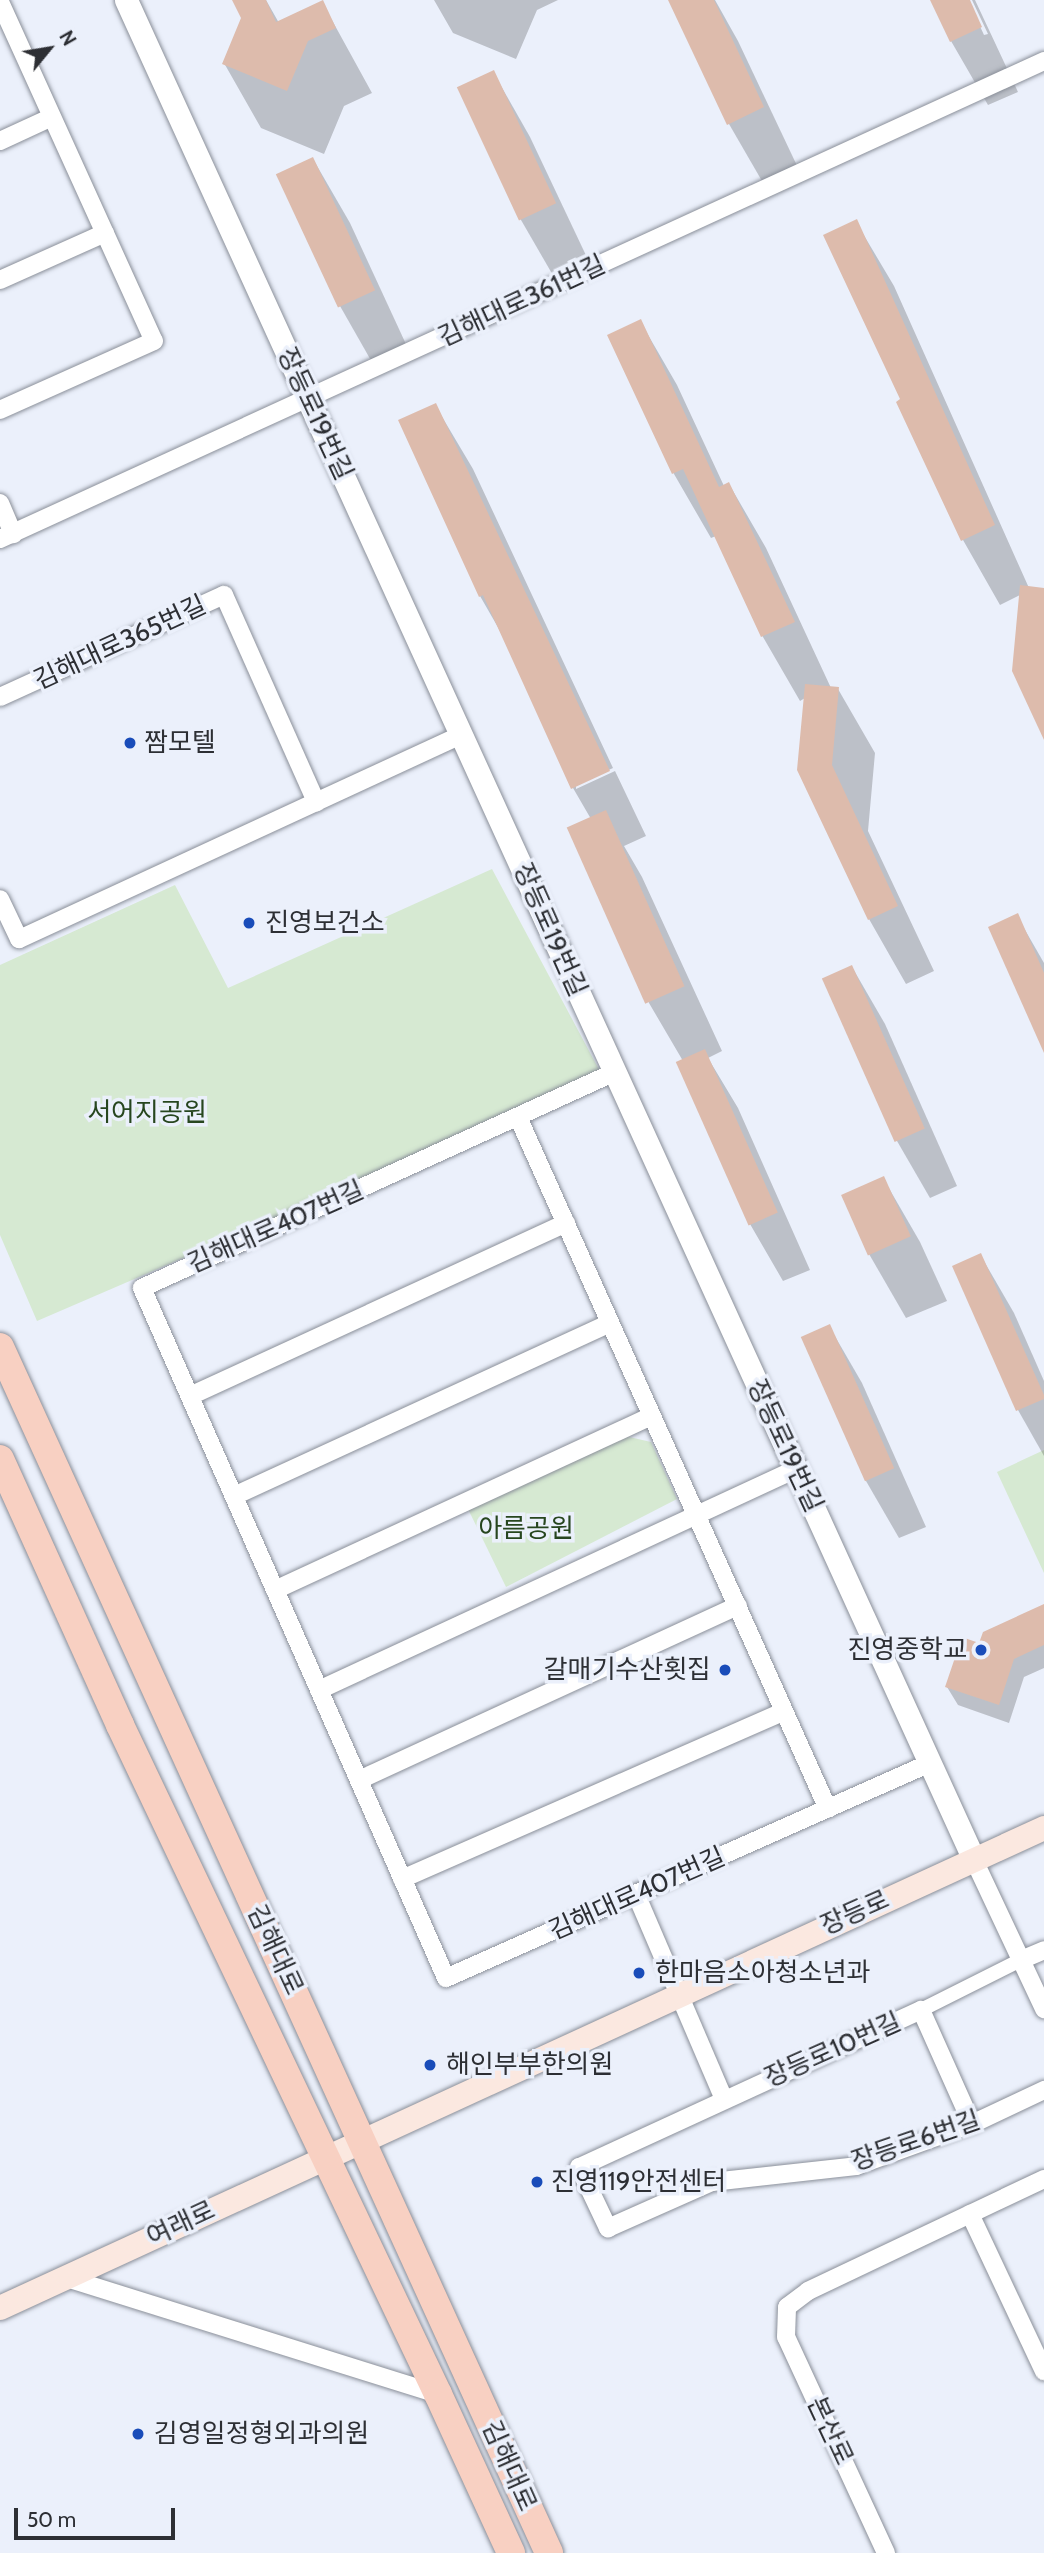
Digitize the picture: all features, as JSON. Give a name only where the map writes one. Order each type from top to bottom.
[{"type":"main road","name":"김해대로","points":[[0,1347],[549,2553]]},
{"type":"main road","name":"김해대로","points":[[0,1459],[126,1738],[511,2553]]},
{"type":"main road","name":"장등로","points":[[362,2140],[1044,1828]]},
{"type":"main road","name":"여래로","points":[[0,2308],[362,2140]]},
{"type":"street","name":"장등로19번길","points":[[126,0],[974,1860]]},
{"type":"street","points":[[0,410],[154,341],[2,13]]},
{"type":"street","name":"김해대로361번길","points":[[6,537],[1044,61]]},
{"type":"street","points":[[0,141],[52,117]]},
{"type":"street","points":[[0,280],[105,233]]},
{"type":"street","points":[[0,503],[6,537]]},
{"type":"street","name":"김해대로365번길","points":[[0,698],[224,595],[316,802]]},
{"type":"street","points":[[0,899],[19,939],[461,735]]},
{"type":"street","name":"김해대로407번길","points":[[615,1072],[142,1288],[446,1978],[930,1763]]},
{"type":"street","points":[[518,1117],[828,1809]]},
{"type":"street","points":[[190,1396],[566,1223]]},
{"type":"street","points":[[234,1496],[610,1323]]},
{"type":"street","points":[[275,1590],[652,1416]]},
{"type":"street","points":[[319,1690],[796,1469]]},
{"type":"street","points":[[359,1780],[738,1606]]},
{"type":"street","points":[[402,1879],[784,1711]]},
{"type":"street","points":[[974,1860],[1044,2009]]},
{"type":"street","points":[[636,1894],[724,2099]]},
{"type":"street","name":"장등로10번길","points":[[579,2167],[921,2010],[1044,1950]]},
{"type":"street","points":[[921,2010],[972,2124]]},
{"type":"street","name":"장등로6번길","points":[[579,2167],[608,2228],[712,2182],[856,2166],[972,2124],[1044,2090]]},
{"type":"street","points":[[1044,2179],[970,2214],[1044,2371]]},
{"type":"street","name":"본산로","points":[[886,2553],[786,2337],[787,2307],[808,2291],[970,2214]]},
{"type":"street","points":[[67,2278],[438,2394]]},
{"type":"green space","name":"서어지공원","points":[[492,869],[603,1077],[37,1321],[0,1235],[0,965],[175,885],[228,988]]},
{"type":"green space","name":"아름공원","points":[[625,1436],[651,1442],[677,1499],[506,1587],[468,1509]]},
{"type":"green space","points":[[1044,1450],[1044,1573],[997,1472]]},
{"type":"building","points":[[232,0],[266,0],[276,22],[323,0],[336,28],[308,41],[287,91],[222,64],[241,18]]},
{"type":"building","points":[[668,0],[714,0],[764,107],[727,125]]},
{"type":"building","points":[[930,0],[970,0],[982,27],[950,42]]},
{"type":"building","points":[[494,70],[556,203],[519,221],[457,87]]},
{"type":"building","points":[[313,157],[375,290],[338,308],[276,174]]},
{"type":"building","points":[[857,219],[995,525],[961,541],[896,402],[900,399],[823,235]]},
{"type":"building","points":[[641,319],[719,487],[729,482],[795,622],[761,637],[683,469],[672,474],[607,335]]},
{"type":"building","points":[[436,403],[610,771],[571,789],[483,595],[479,597],[398,420]]},
{"type":"building","points":[[1020,585],[1044,588],[1044,740],[1012,671]]},
{"type":"building","points":[[805,684],[839,687],[832,765],[898,906],[868,920],[797,770]]},
{"type":"building","points":[[606,810],[685,986],[645,1004],[567,827]]},
{"type":"building","points":[[1018,913],[1044,973],[1044,1053],[988,927]]},
{"type":"building","points":[[852,965],[925,1129],[895,1142],[822,978]]},
{"type":"building","points":[[705,1049],[778,1213],[749,1226],[676,1062]]},
{"type":"building","points":[[884,1176],[911,1236],[868,1255],[841,1195]]},
{"type":"building","points":[[981,1253],[1044,1395],[1044,1399],[1016,1411],[952,1266]]},
{"type":"building","points":[[830,1324],[894,1468],[865,1481],[801,1337]]},
{"type":"building","points":[[1044,1604],[1044,1645],[1014,1659],[999,1705],[945,1687],[962,1637],[979,1643],[983,1632]]},
{"type":"place","name":"짬모텔","points":[[130,743]]},
{"type":"place","name":"진영보건소","points":[[249,923]]},
{"type":"place","name":"진영중학교","points":[[981,1650]]},
{"type":"place","name":"갈매기수산횟집","points":[[725,1670]]},
{"type":"place","name":"한마음소아청소년과","points":[[639,1973]]},
{"type":"place","name":"해인부부한의원","points":[[430,2065]]},
{"type":"place","name":"진영119안전센터","points":[[537,2182]]},
{"type":"place","name":"김영일정형외과의원","points":[[138,2434]]}]
